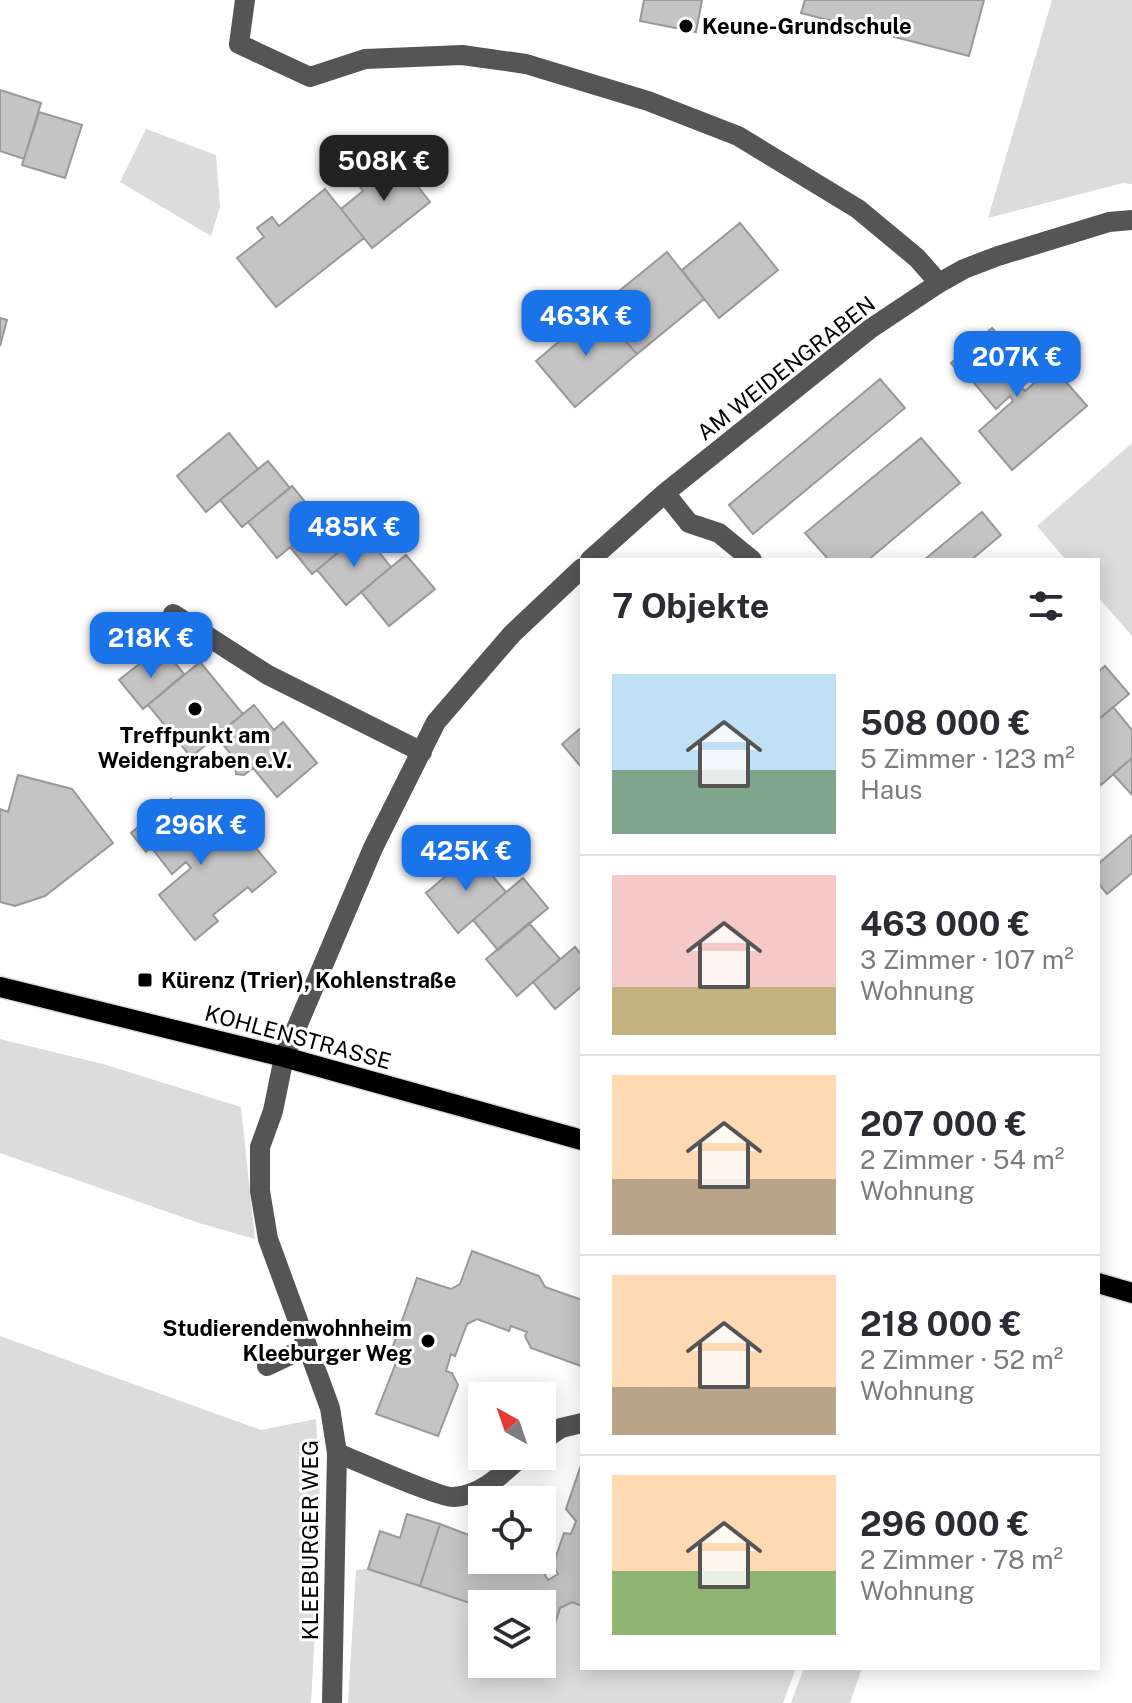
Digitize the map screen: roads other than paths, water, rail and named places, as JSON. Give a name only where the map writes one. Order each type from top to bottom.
[{"type":"main road","name":"KOHLENSTRASSE","points":[[0,987],[284,1057],[580,1139]]},
{"type":"main road","points":[[1100,1284],[1132,1293]]},
{"type":"street","points":[[245,0],[239,44],[310,77],[365,59],[462,55],[526,64],[648,101],[738,136],[858,209],[917,258],[939,283]]},
{"type":"street","name":"AM WEIDENGRABEN","points":[[592,558],[665,493],[870,329],[939,283],[998,256],[1109,222],[1132,220]]},
{"type":"street","points":[[665,493],[689,523],[719,533],[750,558]]},
{"type":"street","points":[[284,1057],[373,848],[436,722],[512,634],[580,570]]},
{"type":"street","points":[[173,614],[268,675],[422,752]]},
{"type":"street","name":"KLEEBURGER WEG","points":[[284,1057],[273,1111],[260,1147],[260,1191],[268,1239],[330,1408],[337,1453],[332,1703]]},
{"type":"street","points":[[267,1366],[307,1347]]},
{"type":"street","points":[[556,1431],[580,1423]]},
{"type":"street","points":[[337,1453],[451,1498],[478,1490],[509,1470]]},
{"type":"place","name":"Keune-Grundschule","points":[[686,26]]},
{"type":"place","name":"Treffpunkt am Weidengraben e.V.","points":[[195,709]]},
{"type":"place","name":"Kürenz (Trier), Kohlenstraße","points":[[145,980]]},
{"type":"place","name":"Studierendenwohnheim Kleeburger Weg","points":[[428,1341]]}]
